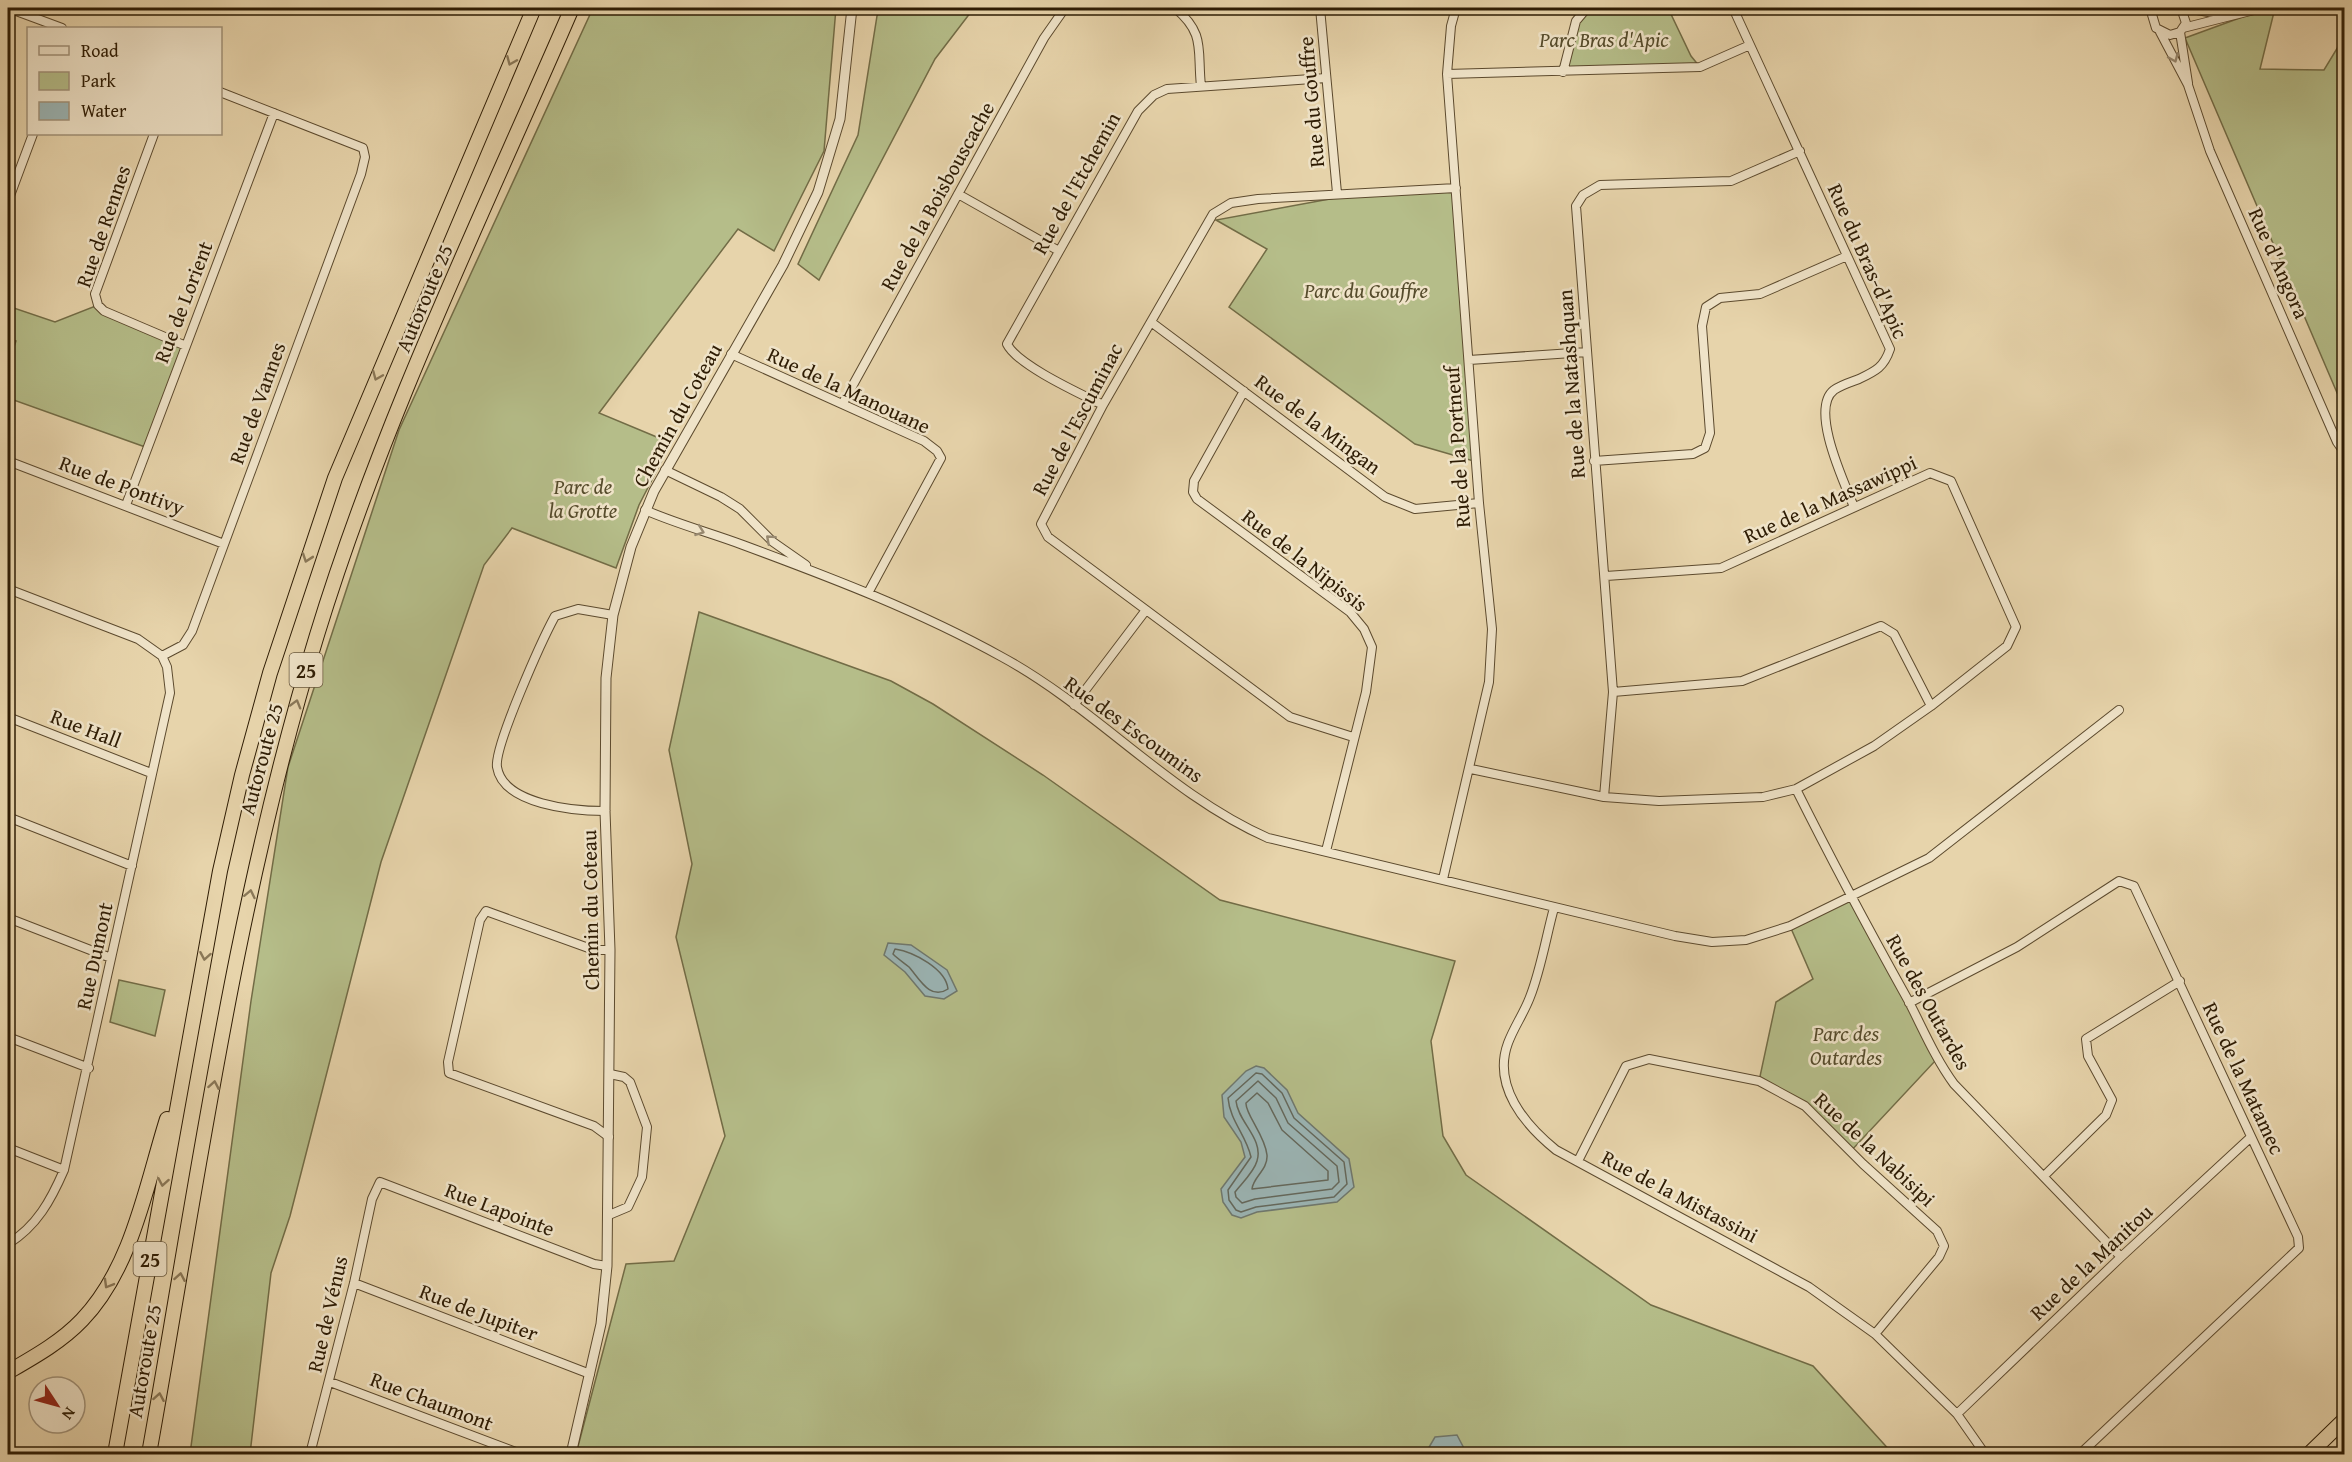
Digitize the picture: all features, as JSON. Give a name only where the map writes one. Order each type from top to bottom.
[{"type":"highway","name":"Autoroute 25","points":[[115,1455],[185,1063],[232,817],[254,731],[297,585],[362,411],[534,8]]},
{"type":"highway","name":"Autoroute 25","points":[[149,1455],[246,913],[271,802],[304,678],[337,574],[377,464],[572,8]]},
{"type":"highway","points":[[8,1372],[45,1351],[74,1328],[91,1310],[110,1281],[134,1224],[185,1063]]},
{"type":"highway","points":[[2309,1455],[2344,1420]]},
{"type":"street","points":[[8,8],[59,27]]},
{"type":"street","name":"Chemin du Coteau","points":[[571,1455],[601,1324],[607,1266],[610,950],[605,810],[606,678],[613,615],[628,558],[645,510],[665,470],[798,237],[824,176],[842,105],[852,8]]},
{"type":"street","name":"Rue de la Boisbouscache","points":[[843,403],[1044,38],[1065,8]]},
{"type":"street","points":[[1175,8],[1196,29],[1201,86]]},
{"type":"street","name":"Rue du Gouffre","points":[[1320,8],[1337,193]]},
{"type":"street","name":"Rue de la Portneuf","points":[[1443,879],[1490,682],[1492,629],[1479,503],[1447,74],[1451,26],[1456,8]]},
{"type":"street","points":[[1563,72],[1576,21],[1587,8]]},
{"type":"street","name":"Rue du Bras-d'Apic","points":[[1732,8],[1890,349],[1886,361],[1879,370],[1833,391],[1826,401],[1824,412],[1830,443],[1854,507]]},
{"type":"street","points":[[2150,8],[2154,18]]},
{"type":"street","points":[[2154,18],[2159,8]]},
{"type":"street","name":"Rue d'Angora","points":[[2181,8],[2186,17],[2182,30],[2188,67],[2188,85]]},
{"type":"street","points":[[2186,8],[2226,15]]},
{"type":"street","points":[[2160,32],[2170,35],[2226,15],[2262,8]]},
{"type":"street","name":"Rue d'Angora","points":[[2154,18],[2188,85],[2210,151],[2337,442],[2344,452]]},
{"type":"street","points":[[1447,74],[1700,67],[1750,45]]},
{"type":"street","name":"Rue de l'Etchemin","points":[[1103,405],[1024,360],[1007,344],[1138,111],[1154,95],[1167,89],[1326,78]]},
{"type":"street","points":[[222,93],[274,113]]},
{"type":"street","name":"Rue de Vannes","points":[[162,656],[183,645],[192,631],[361,174],[365,157],[363,148],[274,113]]},
{"type":"street","name":"Rue de Lorient","points":[[126,505],[274,113]]},
{"type":"street","points":[[8,201],[33,135]]},
{"type":"street","name":"Rue de Rennes","points":[[154,135],[95,294],[98,305],[104,311],[186,346]]},
{"type":"street","name":"Rue de la Natashquan","points":[[1604,797],[1613,692],[1606,576],[1594,461],[1576,206],[1583,195],[1600,185],[1731,181],[1800,151]]},
{"type":"street","name":"Rue de l'Escuminac","points":[[1353,737],[1290,717],[1048,537],[1041,524],[1103,405],[1213,214],[1231,203],[1337,193],[1456,188]]},
{"type":"street","points":[[958,195],[1059,251]]},
{"type":"street","points":[[1594,461],[1693,454],[1705,448],[1710,433],[1702,326],[1706,307],[1720,298],[1760,294],[1847,256]]},
{"type":"street","name":"Rue de la Mingan","points":[[1151,322],[1385,496],[1415,509],[1479,503]]},
{"type":"street","points":[[1468,360],[1587,352]]},
{"type":"street","name":"Rue de la Manouane","points":[[731,354],[924,441],[937,451],[941,458],[932,478],[868,593]]},
{"type":"street","name":"Rue de la Nipissis","points":[[1244,391],[1194,482],[1193,492],[1197,500],[1350,612],[1364,629],[1372,647],[1366,692],[1326,851]]},
{"type":"street","name":"Rue de Pontivy","points":[[8,461],[224,544]]},
{"type":"street","name":"Rue des Escoumins","points":[[665,470],[721,497],[740,509],[773,542],[817,573]]},
{"type":"street","name":"Rue de la Massawippi","points":[[1471,769],[1604,797],[1659,801],[1752,797],[1796,789],[1874,746],[1931,706],[2007,646],[2016,627],[1951,481],[1930,473],[1720,568],[1606,576]]},
{"type":"street","name":"Rue des Escoumins","points":[[645,510],[817,573],[937,622],[1005,658],[1074,705],[1220,814],[1269,838],[1554,908],[1675,936],[1712,942],[1746,940],[1790,926],[1849,895],[1929,858],[2119,710]]},
{"type":"street","points":[[8,589],[138,639],[162,656]]},
{"type":"street","points":[[605,810],[533,802],[508,788],[497,766],[503,740],[541,641],[555,616],[578,609],[613,615]]},
{"type":"street","points":[[1074,705],[1146,610]]},
{"type":"street","points":[[1613,692],[1742,681],[1881,626],[1894,634],[1931,706]]},
{"type":"street","name":"Rue Dumont","points":[[8,1244],[20,1236],[48,1207],[64,1170],[89,1068],[170,693],[167,667],[162,656]]},
{"type":"street","name":"Rue Hall","points":[[8,717],[151,773]]},
{"type":"street","name":"Rue des Outardes","points":[[1796,789],[1849,895],[1909,1003],[1936,1060],[1954,1084],[2121,1257]]},
{"type":"street","points":[[8,818],[132,866]]},
{"type":"street","name":"Rue de la Matamec","points":[[1909,1003],[2017,947],[2119,881],[2134,885],[2298,1237],[2299,1248],[2080,1455]]},
{"type":"street","name":"Rue de la Mistassini","points":[[1554,908],[1530,997],[1507,1045],[1503,1073],[1512,1100],[1533,1131],[1556,1150],[1809,1287],[1875,1334],[1957,1414],[1985,1455]]},
{"type":"street","points":[[609,1137],[594,1126],[449,1073],[448,1062],[480,920],[486,911],[594,950],[610,950]]},
{"type":"street","points":[[8,918],[111,958]]},
{"type":"street","points":[[2044,1176],[2106,1115],[2112,1100],[2088,1056],[2086,1039],[2180,981]]},
{"type":"street","points":[[8,1037],[89,1068]]},
{"type":"street","name":"Rue de la Nabisipi","points":[[1578,1161],[1626,1066],[1649,1059],[1759,1081],[1805,1106],[1863,1164],[1938,1231],[1944,1246],[1939,1257],[1875,1334]]},
{"type":"street","points":[[609,1215],[628,1207],[642,1177],[647,1127],[630,1082],[624,1077],[610,1074]]},
{"type":"street","name":"Rue de la Manitou","points":[[1957,1414],[2121,1257],[2251,1137]]},
{"type":"street","points":[[8,1148],[64,1170]]},
{"type":"street","name":"Rue Lapointe","points":[[380,1182],[594,1264],[607,1266]]},
{"type":"street","name":"Rue de Vénus","points":[[310,1455],[354,1283],[372,1199],[380,1182]]},
{"type":"street","name":"Rue de Jupiter","points":[[354,1283],[590,1374]]},
{"type":"street","name":"Rue Chaumont","points":[[330,1382],[521,1455]]},
{"type":"green space","name":"Parc de la Grotte","points":[[593,8],[836,8],[824,151],[774,251],[738,229],[599,413],[671,443],[639,505],[616,568],[512,528],[484,565],[381,862],[290,1216],[271,1273],[250,1454],[190,1454],[251,1001],[288,767],[399,430]]},
{"type":"green space","points":[[881,8],[974,8],[935,59],[819,280],[798,264],[858,135],[877,16]]},
{"type":"green space","name":"Parc Bras d'Apic","points":[[1587,8],[1668,8],[1691,56],[1700,67],[1563,72],[1567,47]]},
{"type":"green space","points":[[2267,8],[2275,8],[2260,69],[2324,70],[2344,37],[2344,409],[2185,38]]},
{"type":"green space","name":"Parc du Gouffre","points":[[1453,191],[1477,462],[1415,444],[1229,307],[1267,249],[1216,220],[1335,198]]},
{"type":"green space","points":[[98,305],[186,346],[148,448],[8,398],[8,364],[16,341],[8,338],[8,306],[55,322]]},
{"type":"green space","points":[[699,612],[891,681],[933,704],[1043,775],[1220,900],[1455,961],[1431,1041],[1443,1136],[1466,1175],[1651,1305],[1813,1366],[1893,1454],[576,1454],[626,1264],[674,1261],[725,1136],[676,937],[692,864],[669,750]]},
{"type":"green space","name":"Parc des Outardes","points":[[1849,895],[1936,1060],[1850,1152],[1805,1106],[1759,1081],[1776,1002],[1813,979],[1790,926]]},
{"type":"green space","points":[[119,980],[165,990],[155,1036],[110,1022]]},
{"type":"water","points":[[888,943],[911,945],[947,970],[957,991],[944,999],[925,996],[905,972],[884,955]]},
{"type":"water","points":[[1256,1066],[1264,1068],[1287,1090],[1298,1113],[1349,1159],[1354,1187],[1337,1202],[1257,1212],[1241,1218],[1232,1215],[1223,1202],[1221,1189],[1245,1157],[1241,1142],[1224,1117],[1222,1095],[1246,1071]]},
{"type":"water","points":[[1457,1435],[1467,1454],[1425,1454],[1435,1437]]}]
